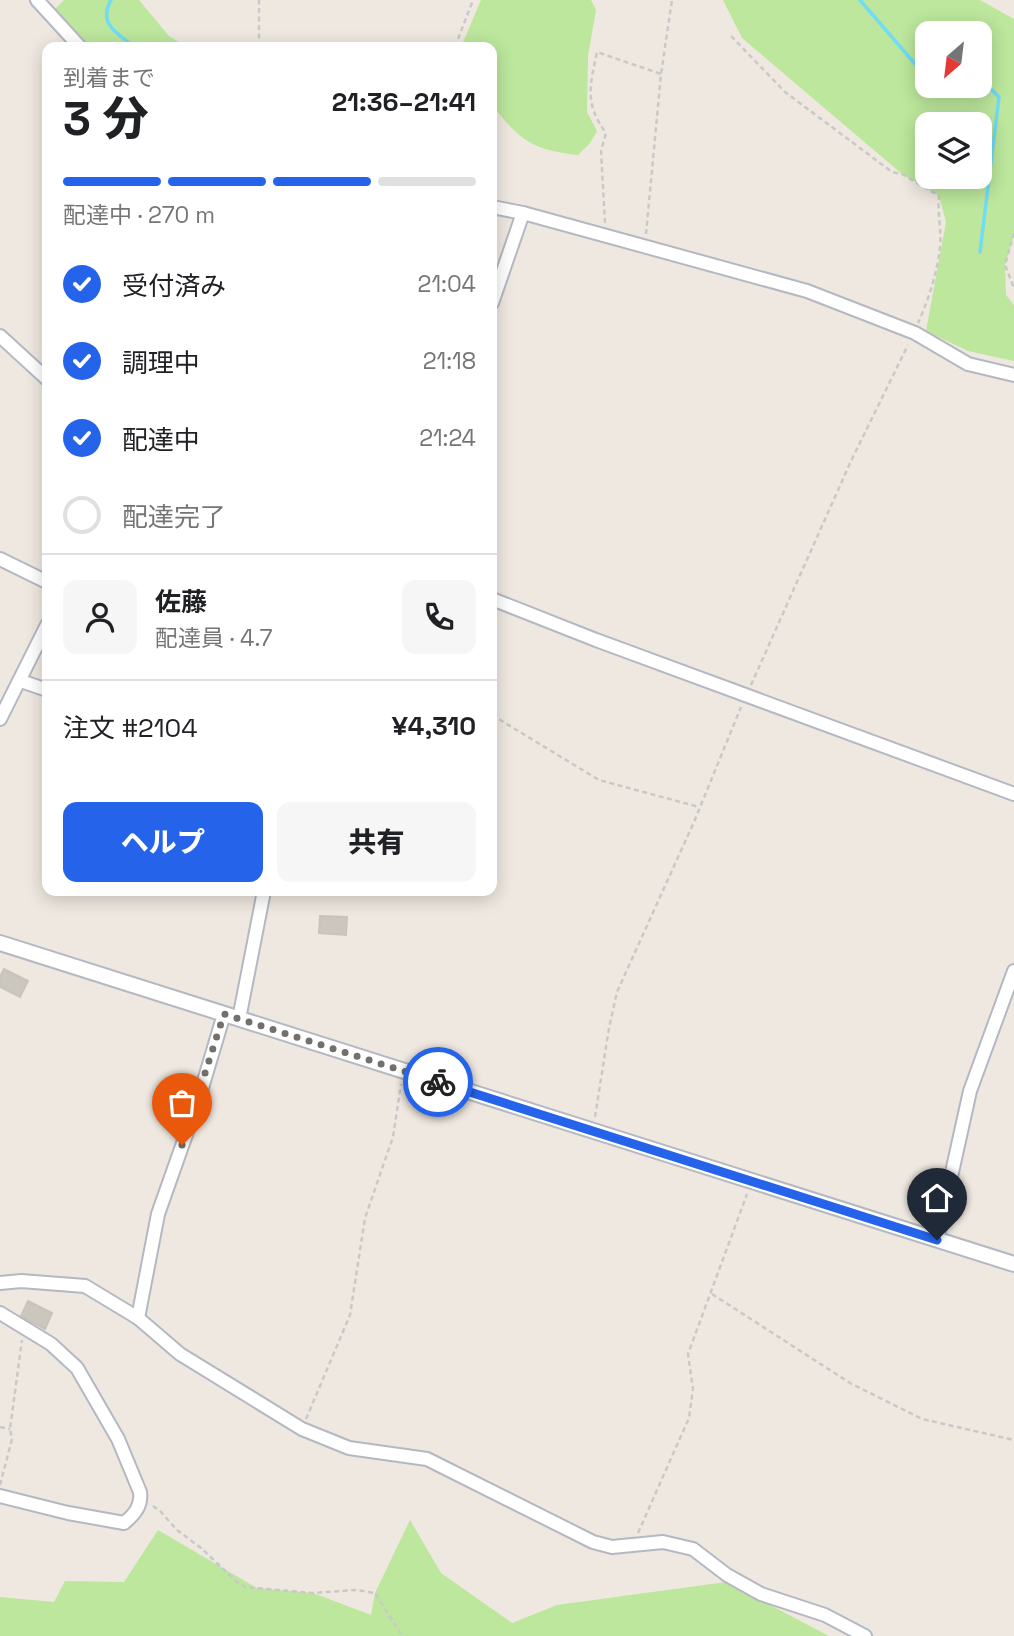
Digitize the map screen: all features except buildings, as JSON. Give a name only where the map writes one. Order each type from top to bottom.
[{"type":"street","points":[[37,0],[75,42]]},
{"type":"street","points":[[497,208],[807,291],[915,333],[968,364],[1014,375]]},
{"type":"street","points":[[497,288],[523,213]]},
{"type":"street","points":[[0,336],[42,374]]},
{"type":"street","points":[[0,559],[42,580]]},
{"type":"street","points":[[497,601],[1014,794]]},
{"type":"street","points":[[0,719],[5,698],[21,681],[42,636]]},
{"type":"street","points":[[21,681],[42,688]]},
{"type":"street","points":[[239,1018],[263,896]]},
{"type":"street","points":[[0,943],[1014,1264]]},
{"type":"street","points":[[937,1240],[970,1091],[1014,971]]},
{"type":"street","points":[[138,1318],[158,1214],[224,1014]]},
{"type":"street","points":[[0,1283],[21,1281],[85,1286],[138,1318],[180,1354],[302,1429],[349,1448],[427,1458],[593,1542],[611,1547],[663,1542],[693,1549],[727,1575],[761,1594],[825,1615],[865,1636]]},
{"type":"street","points":[[0,1313],[51,1344],[77,1368],[118,1439],[141,1498],[137,1510],[124,1523],[68,1513],[0,1496]]},
{"type":"path","points":[[259,0],[259,42]]},
{"type":"path","points":[[457,42],[473,0]]},
{"type":"path","points":[[645,248],[661,74],[672,0]]},
{"type":"path","points":[[593,1131],[617,992],[851,461],[915,333],[933,289],[940,244],[937,210],[939,196],[902,174],[892,172],[785,92],[731,36]]},
{"type":"path","points":[[605,237],[601,150],[606,132],[594,116],[589,88],[597,52],[661,74]]},
{"type":"path","points":[[1014,233],[1005,265],[1014,288]]},
{"type":"path","points":[[497,718],[598,780],[699,807]]},
{"type":"path","points":[[302,1429],[350,1315],[365,1218],[393,1137],[403,1071]]},
{"type":"path","points":[[632,1546],[689,1418],[693,1389],[688,1354],[752,1181]]},
{"type":"path","points":[[711,1293],[850,1382],[922,1419],[1014,1440]]},
{"type":"path","points":[[0,1485],[12,1439],[10,1429],[24,1327]]},
{"type":"path","points":[[0,1427],[10,1429]]},
{"type":"path","points":[[141,1498],[161,1512],[177,1530],[245,1587],[313,1593],[356,1590],[375,1593],[402,1636]]},
{"type":"green space","points":[[64,0],[139,0],[169,36],[179,42],[86,42],[54,10]]},
{"type":"green space","points":[[481,0],[591,0],[596,10],[588,56],[587,112],[597,131],[590,143],[578,155],[549,150],[519,135],[497,111],[497,42],[463,42]]},
{"type":"green space","points":[[723,0],[980,0],[1014,19],[1014,235],[1005,265],[1006,295],[1014,305],[1014,361],[968,351],[926,331],[946,222],[939,196],[927,189],[992,189],[992,112],[915,112],[915,182],[902,174],[742,38]]},
{"type":"green space","points":[[410,1520],[441,1573],[512,1623],[557,1605],[726,1582],[829,1636],[0,1636],[0,1597],[54,1602],[65,1581],[124,1582],[158,1530],[257,1588],[313,1593],[371,1615],[375,1593]]},
{"type":"waterway","points":[[111,0],[108,21],[115,32],[128,42]]},
{"type":"waterway","points":[[860,0],[915,64]]},
{"type":"waterway","points":[[980,252],[999,97],[992,90]]},
{"type":"way so far","points":[[182,1145],[224,1014],[438,1082]]},
{"type":"route","points":[[438,1082],[937,1240]]}]
